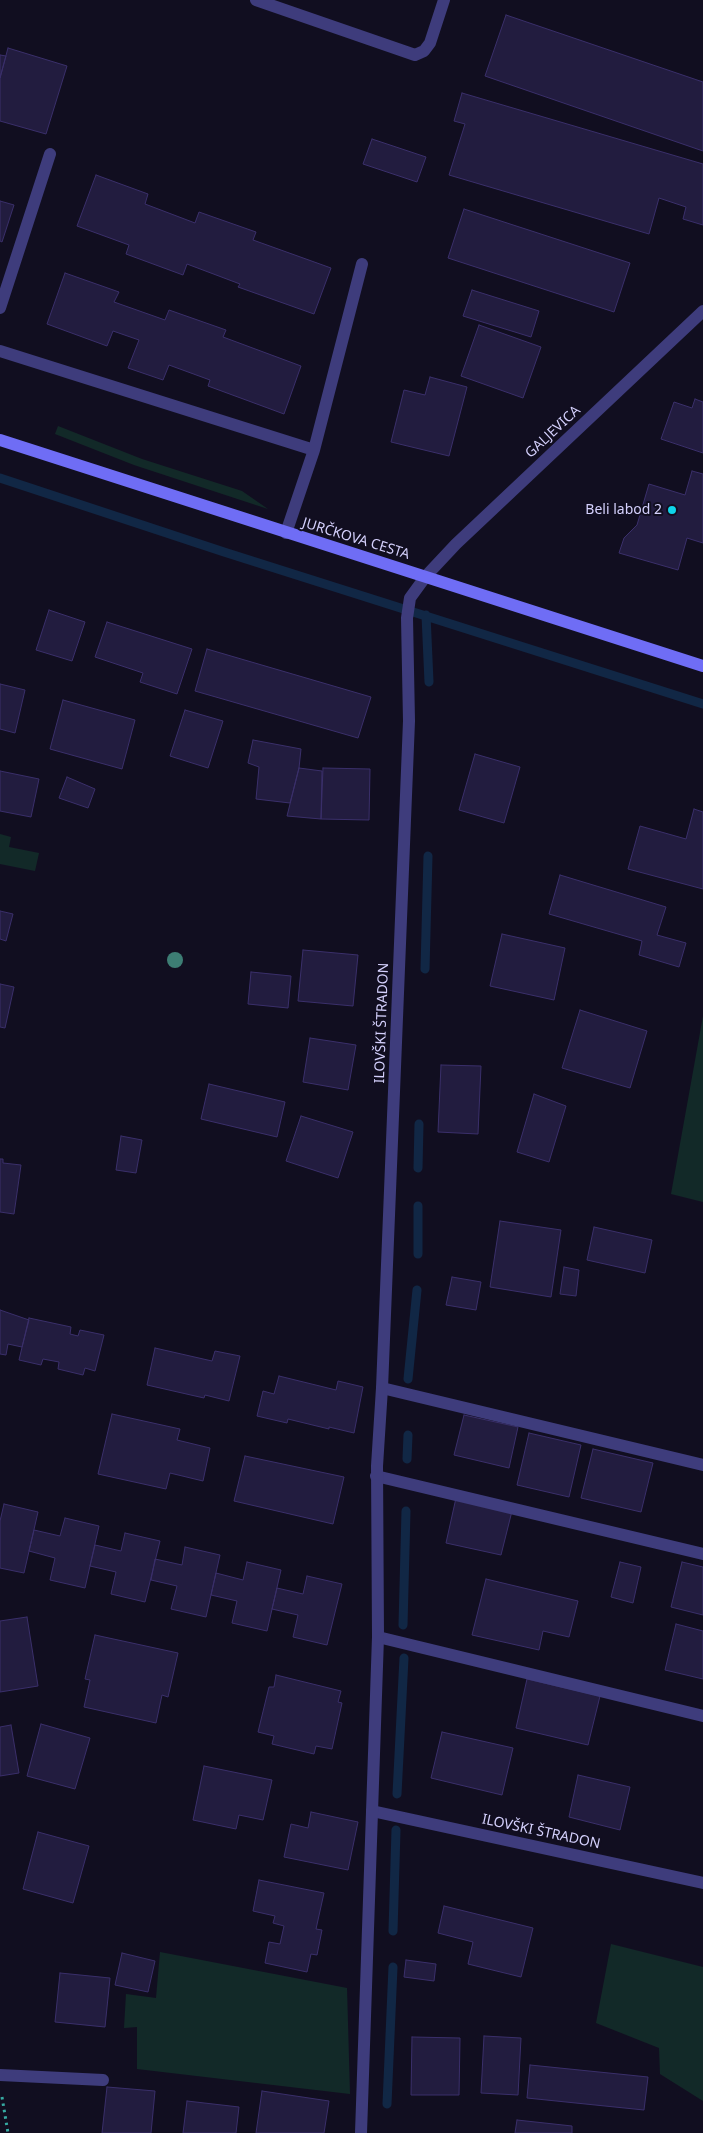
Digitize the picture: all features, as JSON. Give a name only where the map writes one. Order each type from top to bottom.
[{"type":"main road","name":"JURČKOVA CESTA","points":[[0,440],[703,666]]},
{"type":"street","points":[[256,0],[415,55],[424,51],[430,43],[444,0]]},
{"type":"street","points":[[0,308],[50,154]]},
{"type":"street","points":[[286,533],[314,450],[362,264]]},
{"type":"street","name":"GALJEVICA","points":[[426,576],[456,544],[703,311]]},
{"type":"street","points":[[0,351],[314,450]]},
{"type":"street","name":"ILOVŠKI ŠTRADON","points":[[361,2133],[378,1637],[376,1476],[382,1388],[409,721],[407,618],[410,598],[426,576]]},
{"type":"street","points":[[382,1388],[703,1465]]},
{"type":"street","points":[[376,1476],[703,1554]]},
{"type":"street","points":[[378,1637],[703,1716]]},
{"type":"street","name":"ILOVŠKI ŠTRADON","points":[[372,1811],[703,1883]]},
{"type":"street","points":[[0,2076],[103,2080]]},
{"type":"path","points":[[0,2087],[8,2133]]},
{"type":"green space","points":[[58,426],[142,459],[242,491],[268,509],[134,465],[55,434]]},
{"type":"green space","points":[[0,834],[11,837],[9,847],[39,853],[35,871],[0,864]]},
{"type":"green space","points":[[703,1016],[703,1202],[671,1194]]},
{"type":"green space","points":[[611,1944],[703,1967],[703,2101],[660,2074],[659,2048],[596,2023]]},
{"type":"green space","points":[[160,1952],[347,1988],[350,2094],[137,2069],[137,2027],[124,2028],[126,1994],[156,1998]]},
{"type":"building","points":[[506,15],[703,82],[703,151],[485,76]]},
{"type":"building","points":[[8,48],[67,66],[46,134],[0,121],[0,78]]},
{"type":"building","points":[[0,55],[6,56],[0,78]]},
{"type":"building","points":[[462,93],[703,164],[703,225],[683,219],[686,207],[659,198],[649,234],[449,175],[465,124],[454,121]]},
{"type":"building","points":[[372,139],[426,157],[417,182],[363,164]]},
{"type":"building","points":[[96,175],[148,194],[145,204],[195,223],[199,212],[256,232],[253,240],[331,268],[314,314],[238,287],[240,284],[187,264],[183,275],[126,254],[129,245],[77,226]]},
{"type":"building","points":[[0,201],[14,205],[2,242],[0,241]]},
{"type":"building","points":[[464,209],[630,263],[614,312],[448,258]]},
{"type":"building","points":[[65,273],[119,292],[114,302],[165,320],[169,310],[226,330],[223,337],[301,366],[284,414],[208,386],[210,380],[169,365],[163,380],[128,368],[139,340],[113,331],[107,346],[47,324]]},
{"type":"building","points":[[472,290],[539,311],[531,337],[463,316]]},
{"type":"building","points":[[479,325],[541,347],[523,398],[461,376]]},
{"type":"building","points":[[430,377],[467,387],[449,456],[391,442],[404,390],[425,395]]},
{"type":"building","points":[[695,399],[703,402],[703,453],[661,439],[674,402],[692,408]]},
{"type":"building","name":"Beli labod 2","points":[[692,471],[703,474],[703,543],[687,538],[678,570],[619,553],[624,538],[637,525],[649,484],[685,495]]},
{"type":"building","points":[[49,610],[85,622],[72,661],[36,650]]},
{"type":"building","points":[[107,622],[192,649],[177,694],[140,682],[143,673],[95,657]]},
{"type":"building","points":[[207,649],[371,697],[358,738],[195,691]]},
{"type":"building","points":[[0,684],[25,690],[15,733],[0,729]]},
{"type":"building","points":[[63,700],[135,720],[122,769],[50,749]]},
{"type":"building","points":[[185,710],[223,721],[208,768],[170,756]]},
{"type":"building","points":[[253,740],[301,749],[299,768],[290,803],[256,799],[259,767],[248,763]]},
{"type":"building","points":[[475,754],[520,767],[504,823],[459,810]]},
{"type":"building","points":[[299,768],[322,771],[321,819],[287,816]]},
{"type":"building","points":[[323,768],[370,769],[369,820],[321,819]]},
{"type":"building","points":[[0,771],[39,779],[31,817],[0,811]]},
{"type":"building","points":[[67,777],[95,789],[88,808],[59,798]]},
{"type":"building","points":[[694,809],[703,812],[703,889],[628,869],[640,826],[686,839]]},
{"type":"building","points":[[560,875],[666,907],[657,935],[686,943],[679,967],[639,955],[642,941],[549,914]]},
{"type":"building","points":[[0,911],[13,914],[6,941],[0,939]]},
{"type":"building","points":[[502,934],[565,948],[554,1000],[490,986]]},
{"type":"building","points":[[303,950],[358,955],[353,1006],[298,1001]]},
{"type":"building","points":[[251,972],[291,976],[288,1008],[248,1004]]},
{"type":"building","points":[[0,984],[14,987],[5,1028],[0,1027]]},
{"type":"building","points":[[580,1010],[647,1031],[630,1088],[562,1068]]},
{"type":"building","points":[[310,1038],[356,1045],[348,1090],[303,1082]]},
{"type":"building","points":[[441,1065],[481,1066],[478,1134],[438,1132]]},
{"type":"building","points":[[209,1084],[285,1102],[277,1137],[201,1119]]},
{"type":"building","points":[[534,1094],[566,1106],[549,1162],[517,1152]]},
{"type":"building","points":[[301,1116],[353,1132],[338,1178],[286,1161]]},
{"type":"building","points":[[121,1136],[142,1140],[136,1173],[116,1170]]},
{"type":"building","points":[[0,1159],[3,1159],[3,1163],[21,1165],[14,1214],[0,1212]]},
{"type":"building","points":[[500,1221],[561,1230],[551,1297],[490,1287]]},
{"type":"building","points":[[594,1227],[652,1240],[645,1273],[587,1260]]},
{"type":"building","points":[[564,1267],[579,1270],[576,1296],[560,1294]]},
{"type":"building","points":[[452,1277],[481,1282],[476,1310],[446,1305]]},
{"type":"building","points":[[0,1310],[29,1320],[22,1347],[8,1344],[6,1355],[0,1354]]},
{"type":"building","points":[[29,1318],[71,1327],[70,1334],[78,1336],[80,1330],[104,1335],[95,1371],[85,1368],[83,1375],[58,1369],[59,1362],[43,1359],[41,1365],[19,1360]]},
{"type":"building","points":[[155,1348],[212,1361],[215,1351],[240,1356],[229,1401],[205,1395],[204,1398],[147,1385]]},
{"type":"building","points":[[279,1376],[336,1390],[338,1381],[363,1387],[354,1433],[288,1419],[287,1423],[257,1416],[263,1391],[274,1394]]},
{"type":"building","points":[[112,1414],[180,1429],[177,1440],[210,1448],[203,1481],[170,1473],[166,1489],[98,1474]]},
{"type":"building","points":[[464,1415],[518,1427],[509,1468],[454,1455]]},
{"type":"building","points":[[529,1433],[581,1445],[569,1497],[517,1485]]},
{"type":"building","points":[[593,1449],[653,1463],[641,1512],[581,1498]]},
{"type":"building","points":[[245,1456],[344,1477],[333,1524],[234,1501]]},
{"type":"building","points":[[456,1498],[512,1511],[501,1555],[446,1543]]},
{"type":"building","points":[[4,1504],[38,1512],[24,1573],[0,1568],[0,1521]]},
{"type":"building","points":[[65,1518],[99,1526],[85,1588],[50,1580],[55,1558],[29,1551],[34,1530],[60,1536]]},
{"type":"building","points":[[125,1533],[160,1541],[145,1602],[111,1594],[116,1572],[90,1566],[95,1545],[121,1551]]},
{"type":"building","points":[[185,1547],[220,1555],[206,1617],[171,1609],[177,1586],[151,1580],[155,1559],[182,1565]]},
{"type":"building","points":[[247,1562],[281,1570],[267,1631],[232,1623],[237,1601],[211,1595],[216,1573],[243,1580]]},
{"type":"building","points":[[620,1562],[641,1567],[633,1603],[611,1597]]},
{"type":"building","points":[[682,1562],[703,1567],[703,1615],[671,1607]]},
{"type":"building","points":[[307,1576],[342,1584],[327,1645],[293,1637],[298,1615],[272,1609],[277,1588],[303,1594]]},
{"type":"building","points":[[486,1579],[578,1601],[569,1637],[543,1631],[539,1650],[472,1635]]},
{"type":"building","points":[[27,1617],[38,1686],[0,1692],[0,1621]]},
{"type":"building","points":[[676,1624],[703,1631],[703,1679],[665,1670]]},
{"type":"building","points":[[95,1635],[178,1653],[168,1697],[162,1695],[156,1723],[84,1707],[90,1680],[85,1679]]},
{"type":"building","points":[[276,1675],[341,1691],[338,1702],[342,1703],[332,1749],[316,1746],[314,1754],[272,1744],[274,1736],[258,1732],[269,1687],[274,1687]]},
{"type":"building","points":[[527,1679],[600,1696],[588,1745],[516,1728]]},
{"type":"building","points":[[41,1724],[90,1738],[75,1789],[27,1776]]},
{"type":"building","points":[[11,1725],[19,1773],[0,1776],[0,1727]]},
{"type":"building","points":[[442,1732],[513,1748],[502,1795],[431,1778]]},
{"type":"building","points":[[204,1766],[272,1780],[263,1820],[239,1815],[236,1829],[193,1820]]},
{"type":"building","points":[[578,1775],[630,1787],[620,1830],[569,1817]]},
{"type":"building","points":[[311,1812],[358,1822],[348,1870],[284,1857],[291,1824],[308,1828]]},
{"type":"building","points":[[38,1832],[89,1846],[73,1903],[23,1889]]},
{"type":"building","points":[[259,1880],[324,1893],[316,1929],[322,1930],[317,1955],[311,1954],[307,1972],[265,1963],[269,1942],[280,1944],[284,1926],[273,1923],[275,1916],[253,1911]]},
{"type":"building","points":[[444,1906],[533,1928],[521,1977],[468,1964],[473,1942],[438,1933]]},
{"type":"building","points":[[122,1953],[155,1961],[148,1992],[115,1985]]},
{"type":"building","points":[[406,1960],[436,1964],[434,1981],[404,1977]]},
{"type":"building","points":[[60,1973],[110,1978],[105,2027],[55,2022]]},
{"type":"building","points":[[484,2036],[521,2038],[518,2095],[481,2093]]},
{"type":"building","points":[[412,2037],[460,2038],[459,2095],[411,2095]]},
{"type":"building","points":[[530,2065],[648,2077],[644,2110],[527,2098]]},
{"type":"building","points":[[107,2087],[155,2091],[151,2133],[102,2133]]},
{"type":"building","points":[[262,2091],[329,2101],[324,2133],[256,2133]]},
{"type":"building","points":[[187,2101],[239,2107],[236,2133],[183,2133]]},
{"type":"building","points":[[517,2120],[572,2126],[572,2133],[515,2133]]},
{"type":"waterway","points":[[0,478],[224,552],[703,704]]},
{"type":"waterway","points":[[426,615],[429,682]]},
{"type":"waterway","points":[[425,969],[428,856]]},
{"type":"waterway","points":[[418,1168],[419,1124]]},
{"type":"waterway","points":[[418,1206],[418,1254]]},
{"type":"waterway","points":[[408,1379],[417,1290]]},
{"type":"waterway","points":[[407,1459],[408,1435]]},
{"type":"waterway","points":[[403,1625],[406,1511]]},
{"type":"waterway","points":[[397,1794],[404,1658]]},
{"type":"waterway","points":[[393,1931],[396,1830]]},
{"type":"waterway","points":[[387,2104],[393,1967]]},
{"type":"place","name":"Beli labod 2","points":[[672,510]]}]
